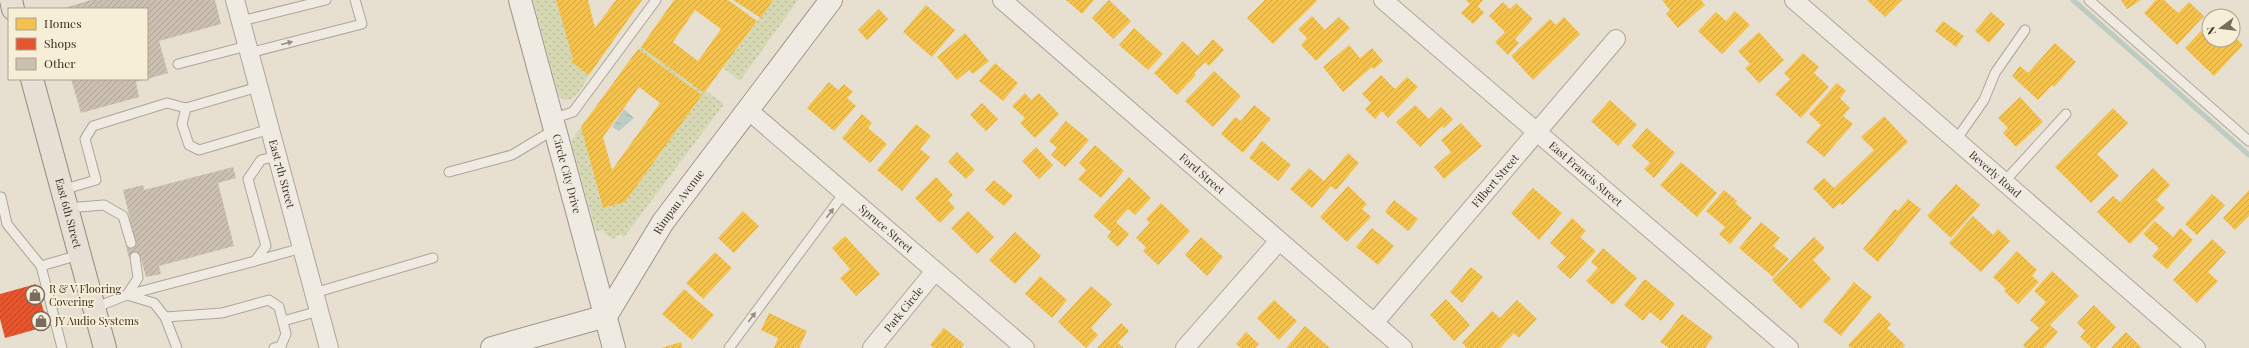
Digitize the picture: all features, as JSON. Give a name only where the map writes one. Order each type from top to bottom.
[{"type":"main road","name":"Circle City Drive","points":[[520,0],[614,348]]},
{"type":"main road","name":"Rimpau Avenue","points":[[606,316],[663,222],[831,0]]},
{"type":"main road","name":"East 6th Street","points":[[32,80],[105,348]]},
{"type":"main road","points":[[492,348],[606,316]]},
{"type":"street","name":"East 7th Street","points":[[235,0],[329,348]]},
{"type":"street","name":"Ford Street","points":[[1002,0],[1402,348]]},
{"type":"street","name":"East Francis Street","points":[[1383,0],[1789,348]]},
{"type":"street","name":"Beverly Road","points":[[1794,0],[2196,348]]},
{"type":"street","name":"Filbert Street","points":[[1374,323],[1538,133],[1616,39]]},
{"type":"street","name":"Spruce Street","points":[[748,110],[1025,348]]},
{"type":"street","points":[[1185,348],[1279,241]]},
{"type":"street","name":"Park Circle","points":[[872,348],[935,271]]},
{"type":"lane","points":[[241,21],[326,0]]},
{"type":"lane","points":[[178,64],[362,24],[355,0]]},
{"type":"lane","points":[[449,172],[512,155],[572,112],[656,0]]},
{"type":"lane","points":[[2090,0],[2249,141]]},
{"type":"lane","points":[[1956,140],[1984,100],[1995,73],[2025,30]]},
{"type":"lane","points":[[64,199],[96,180],[85,139],[93,126],[167,103],[186,108],[258,87]]},
{"type":"lane","points":[[186,108],[182,124],[189,145],[199,150],[270,129]]},
{"type":"lane","points":[[2004,182],[2066,114]]},
{"type":"lane","points":[[255,261],[266,246],[248,179],[261,160],[277,156]]},
{"type":"lane","points":[[729,348],[844,193]]},
{"type":"lane","points":[[1,198],[7,224],[41,266],[62,348]]},
{"type":"lane","points":[[64,199],[104,205],[123,216],[131,243]]},
{"type":"lane","points":[[94,308],[127,295],[302,248]]},
{"type":"lane","points":[[41,266],[80,255]]},
{"type":"lane","points":[[127,295],[138,278],[135,257]]},
{"type":"lane","points":[[314,293],[433,258]]},
{"type":"lane","points":[[127,295],[154,303],[165,317],[178,348]]},
{"type":"lane","points":[[165,317],[222,313],[269,300],[279,307],[286,334],[281,346],[274,348]]},
{"type":"lane","points":[[283,321],[319,311]]},
{"type":"green space","points":[[533,0],[556,0],[573,59],[571,62],[589,75],[577,94],[569,100],[559,96]]},
{"type":"green space","points":[[773,0],[798,0],[740,81],[723,68]]},
{"type":"green space","points":[[641,47],[704,93],[706,91],[724,104],[624,237],[620,234],[613,239],[605,234],[603,230],[596,231],[571,141],[581,127],[603,208],[625,202],[702,95],[638,49]]},
{"type":"water","points":[[624,109],[634,118],[619,131],[612,127]]},
{"type":"building: Homes","points":[[556,0],[588,0],[595,28],[616,0],[642,0],[589,75],[571,62],[573,59]]},
{"type":"building: Homes","points":[[674,0],[728,0],[757,21],[704,93],[641,47]],"holes":[[[695,10],[721,29],[698,61],[673,42]]]},
{"type":"building: Homes","points":[[733,0],[773,0],[761,18]]},
{"type":"building: Homes","points":[[1066,0],[1094,0],[1082,14]]},
{"type":"building: Homes","points":[[1109,0],[1131,21],[1113,39],[1092,18]]},
{"type":"building: Homes","points":[[1265,0],[1317,1],[1273,44],[1247,18]]},
{"type":"building: Homes","points":[[1466,0],[1483,0],[1478,6],[1484,13],[1473,24],[1461,13],[1470,4]]},
{"type":"building: Homes","points":[[1662,0],[1701,0],[1705,5],[1678,28],[1666,14],[1670,10]]},
{"type":"building: Homes","points":[[1867,0],[1902,0],[1885,17]]},
{"type":"building: Homes","points":[[2121,0],[2141,0],[2127,9]]},
{"type":"building: Homes","points":[[2156,0],[2164,0],[2178,13],[2189,2],[2201,13],[2201,19],[2177,45],[2144,13]]},
{"type":"building: Homes","points":[[1503,2],[1510,9],[1516,3],[1533,19],[1515,39],[1519,43],[1508,55],[1495,42],[1505,32],[1489,16]]},
{"type":"building: Homes","points":[[926,5],[955,30],[932,57],[903,32]]},
{"type":"building: Homes","points":[[879,9],[888,19],[867,40],[858,30]]},
{"type":"building: Homes","points":[[1735,11],[1750,25],[1722,54],[1698,31],[1716,12],[1726,21]]},
{"type":"building: Homes","points":[[1991,12],[2005,24],[1989,43],[1975,31]]},
{"type":"building: Homes","points":[[1312,16],[1325,30],[1339,17],[1350,28],[1316,61],[1301,45],[1307,38],[1298,29]]},
{"type":"building: Homes","points":[[1564,17],[1580,34],[1533,80],[1511,56],[1550,19],[1556,25]]},
{"type":"building: Homes","points":[[1943,21],[1964,36],[1956,47],[1935,31]]},
{"type":"building: Homes","points":[[1134,28],[1163,54],[1148,70],[1119,45]]},
{"type":"building: Homes","points":[[2201,31],[2201,48],[2240,48],[2214,76],[2185,48]]},
{"type":"building: Homes","points":[[1759,32],[1784,60],[1759,83],[1745,68],[1750,64],[1738,51]]},
{"type":"building: Homes","points":[[965,33],[989,61],[973,74],[969,70],[957,80],[937,57]]},
{"type":"building: Homes","points":[[1213,39],[1224,50],[1209,66],[1205,62],[1194,73],[1196,75],[1177,95],[1154,73],[1183,41],[1198,56]]},
{"type":"building: Homes","points":[[2055,43],[2076,62],[2054,87],[2052,85],[2038,100],[2012,76],[2020,66],[2028,73]]},
{"type":"building: Homes","points":[[1349,45],[1360,58],[1372,48],[1383,61],[1374,69],[1372,67],[1343,92],[1323,67]]},
{"type":"building: Homes","points":[[638,49],[702,95],[625,202],[603,208],[581,127]],"holes":[[[639,87],[660,103],[612,170],[603,137]]]},
{"type":"building: Homes","points":[[1803,53],[1819,67],[1814,73],[1829,87],[1801,118],[1775,94],[1790,79],[1784,73]]},
{"type":"building: Homes","points":[[995,63],[1018,83],[1003,101],[979,81]]},
{"type":"building: Homes","points":[[1214,71],[1241,96],[1213,127],[1185,101]]},
{"type":"building: Homes","points":[[1381,75],[1395,89],[1407,77],[1418,87],[1388,118],[1382,111],[1375,119],[1365,109],[1371,103],[1362,94]]},
{"type":"building: Homes","points":[[829,82],[838,90],[844,84],[853,92],[847,98],[856,106],[834,131],[807,108]]},
{"type":"building: Homes","points":[[1837,83],[1846,91],[1840,98],[1850,108],[1843,116],[1853,124],[1824,157],[1806,142],[1821,125],[1809,114]]},
{"type":"building: Homes","points":[[1025,93],[1031,100],[1039,93],[1059,114],[1035,138],[1020,123],[1025,118],[1012,106]]},
{"type":"building: Homes","points":[[2020,97],[2043,122],[2016,147],[2003,133],[2008,128],[1998,118]]},
{"type":"building: Homes","points":[[1610,100],[1637,125],[1618,146],[1591,121]]},
{"type":"building: Homes","points":[[982,103],[998,119],[986,131],[970,115]]},
{"type":"building: Homes","points":[[1254,105],[1271,119],[1243,153],[1221,134],[1235,117],[1241,121]]},
{"type":"building: Homes","points":[[1415,105],[1429,119],[1441,107],[1453,119],[1444,128],[1442,126],[1420,147],[1396,122]]},
{"type":"building: Homes","points":[[2113,108],[2128,123],[2097,154],[2119,176],[2091,203],[2055,167]]},
{"type":"building: Homes","points":[[862,114],[872,123],[868,128],[887,144],[870,163],[842,138]]},
{"type":"building: Homes","points":[[1884,116],[1908,142],[1842,205],[1840,203],[1833,209],[1813,188],[1824,178],[1834,188],[1874,150],[1861,137]]},
{"type":"building: Homes","points":[[1066,121],[1089,140],[1065,167],[1051,155],[1057,148],[1049,141]]},
{"type":"building: Homes","points":[[1461,123],[1482,146],[1444,179],[1434,167],[1451,152],[1441,140]]},
{"type":"building: Homes","points":[[916,124],[931,136],[920,149],[930,157],[902,191],[877,170]]},
{"type":"building: Homes","points":[[1647,128],[1675,153],[1654,178],[1644,169],[1650,163],[1631,146]]},
{"type":"building: Homes","points":[[1262,141],[1291,165],[1278,181],[1249,158]]},
{"type":"building: Homes","points":[[1095,145],[1124,171],[1101,198],[1078,179],[1086,170],[1079,163]]},
{"type":"building: Homes","points":[[1036,147],[1053,165],[1039,179],[1022,161]]},
{"type":"building: Homes","points":[[957,152],[975,170],[966,179],[948,162]]},
{"type":"building: Homes","points":[[1348,153],[1359,163],[1336,190],[1331,186],[1312,208],[1290,189],[1309,168],[1324,181]]},
{"type":"building: Homes","points":[[1681,162],[1717,193],[1697,217],[1660,185]]},
{"type":"building: Homes","points":[[2153,168],[2170,185],[2156,200],[2165,208],[2130,244],[2097,212],[2113,196],[2120,202]]},
{"type":"building: Homes","points":[[936,177],[953,195],[948,200],[955,208],[940,223],[915,198]]},
{"type":"building: Homes","points":[[1129,177],[1151,198],[1135,215],[1128,209],[1116,222],[1129,234],[1118,247],[1107,237],[1111,232],[1093,216]]},
{"type":"building: Homes","points":[[994,180],[1013,196],[1004,206],[985,190]]},
{"type":"building: Homes","points":[[1956,184],[1980,205],[1951,238],[1927,216]]},
{"type":"building: Homes","points":[[1348,186],[1367,204],[1362,209],[1371,217],[1347,242],[1320,217]]},
{"type":"building: Homes","points":[[1533,188],[1562,213],[1539,240],[1511,213]]},
{"type":"building: Homes","points":[[1724,190],[1737,201],[1735,203],[1752,218],[1730,244],[1719,234],[1725,227],[1706,211]]},
{"type":"building: Homes","points":[[2249,190],[2249,216],[2235,230],[2223,218]]},
{"type":"building: Homes","points":[[2212,194],[2225,205],[2197,235],[2185,224]]},
{"type":"building: Homes","points":[[1908,199],[1921,209],[1878,262],[1863,249],[1895,209],[1898,211]]},
{"type":"building: Homes","points":[[1394,200],[1418,219],[1408,231],[1385,212]]},
{"type":"building: Homes","points":[[1161,203],[1190,231],[1158,265],[1143,251],[1146,247],[1136,238],[1150,223],[1146,219]]},
{"type":"building: Homes","points":[[743,211],[759,226],[734,253],[718,238]]},
{"type":"building: Homes","points":[[968,211],[994,237],[977,254],[951,228]]},
{"type":"building: Homes","points":[[1973,216],[1993,235],[1998,229],[2010,241],[1981,272],[1949,243]]},
{"type":"building: Homes","points":[[1572,218],[1586,231],[1580,237],[1596,251],[1570,279],[1557,267],[1566,257],[1550,243]]},
{"type":"building: Homes","points":[[2155,221],[2173,237],[2180,228],[2193,240],[2167,269],[2152,256],[2159,248],[2143,234]]},
{"type":"building: Homes","points":[[1761,222],[1780,238],[1773,246],[1789,259],[1773,277],[1739,248]]},
{"type":"building: Homes","points":[[1372,228],[1394,246],[1378,265],[1356,247]]},
{"type":"building: Homes","points":[[1015,232],[1041,256],[1015,284],[989,260]]},
{"type":"building: Homes","points":[[845,236],[880,274],[856,296],[840,278],[850,269],[832,248]]},
{"type":"building: Homes","points":[[1201,237],[1223,257],[1207,276],[1185,255]]},
{"type":"building: Homes","points":[[1814,237],[1825,248],[1813,260],[1831,279],[1801,309],[1772,280]]},
{"type":"building: Homes","points":[[2212,239],[2226,252],[2208,272],[2218,281],[2197,303],[2173,280]]},
{"type":"building: Homes","points":[[1603,248],[1637,278],[1613,305],[1586,281],[1598,268],[1591,262]]},
{"type":"building: Homes","points":[[2017,251],[2037,270],[2032,276],[2039,282],[2018,304],[2004,291],[2006,289],[1993,277]]},
{"type":"building: Homes","points":[[715,252],[732,268],[703,299],[686,283]]},
{"type":"building: Homes","points":[[1471,267],[1483,277],[1462,303],[1450,292]]},
{"type":"building: Homes","points":[[2052,271],[2079,296],[2050,325],[2058,332],[2044,348],[2026,348],[2023,345],[2039,328],[2030,320],[2046,302],[2034,291]]},
{"type":"building: Homes","points":[[1040,276],[1067,300],[1052,318],[1025,294]]},
{"type":"building: Homes","points":[[1645,279],[1675,304],[1661,321],[1650,312],[1643,321],[1624,305]]},
{"type":"building: Homes","points":[[1854,282],[1872,297],[1841,336],[1823,321]]},
{"type":"building: Homes","points":[[1091,286],[1112,304],[1091,328],[1098,335],[1086,348],[1058,322]]},
{"type":"building: Homes","points":[[684,289],[714,315],[692,340],[662,314]]},
{"type":"building: Homes","points":[[1446,299],[1470,325],[1454,341],[1430,315]]},
{"type":"building: Homes","points":[[1274,300],[1297,321],[1279,340],[1257,318]]},
{"type":"building: Homes","points":[[1517,300],[1537,319],[1519,338],[1514,333],[1500,348],[1467,348],[1462,343],[1492,311],[1500,318]]},
{"type":"building: Homes","points":[[2094,305],[2116,327],[2096,348],[2089,348],[2091,347],[2080,337],[2085,331],[2077,323]]},
{"type":"building: Homes","points":[[1879,312],[1891,324],[1887,328],[1905,345],[1902,348],[1851,348],[1848,345]]},
{"type":"building: Homes","points":[[769,313],[807,331],[799,348],[774,348],[778,338],[761,330]]},
{"type":"building: Homes","points":[[1682,314],[1713,337],[1705,348],[1669,348],[1660,342]]},
{"type":"building: Homes","points":[[1121,323],[1129,331],[1118,343],[1124,348],[1097,348]]},
{"type":"building: Homes","points":[[1305,326],[1330,348],[1286,348]]},
{"type":"building: Homes","points":[[944,328],[964,344],[961,348],[934,348],[930,345]]},
{"type":"building: Homes","points":[[1246,332],[1259,344],[1255,348],[1241,348],[1236,344]]},
{"type":"building: Homes","points":[[2126,332],[2142,348],[2111,348]]},
{"type":"building: Homes","points":[[681,342],[682,348],[661,348]]},
{"type":"building: Shops","points":[[36,284],[48,326],[5,338],[0,319],[0,294]]},
{"type":"building: Other","points":[[91,0],[215,0],[221,24],[159,41],[168,73],[148,79],[148,8],[64,8]]},
{"type":"building: Other","points":[[71,80],[142,80],[136,82],[139,97],[81,113]]},
{"type":"building: Other","points":[[233,167],[236,178],[218,183],[234,246],[159,266],[161,274],[146,277],[140,255],[129,258],[126,246],[136,244],[123,190],[143,185],[144,190]]},
{"type":"waterway","points":[[2073,0],[2249,155]]},
{"type":"place","name":"R & V Flooring Covering","points":[[35,295]]},
{"type":"place","name":"JY Audio Systems","points":[[41,321]]}]
